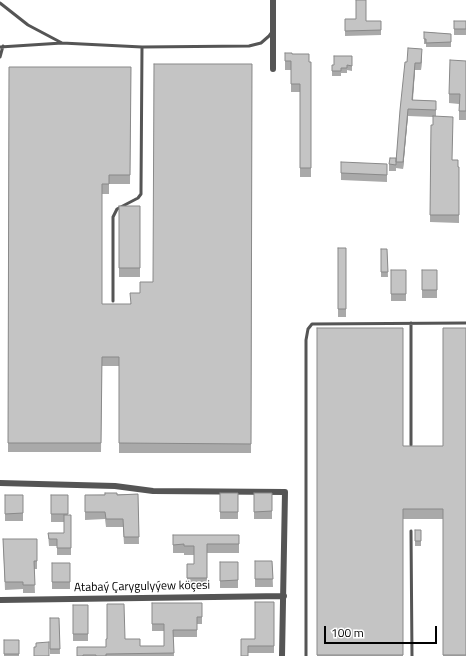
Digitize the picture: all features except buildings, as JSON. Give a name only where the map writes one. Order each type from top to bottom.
[{"type":"street","points":[[273,0],[273,69]]},
{"type":"street","points":[[0,483],[115,486],[153,491],[285,492],[282,656]]},
{"type":"street","name":"Atabaý Çarygulyýew köçesi","points":[[0,600],[284,596]]},
{"type":"lane","points":[[0,3],[28,25],[62,43]]},
{"type":"lane","points":[[0,57],[2,46],[62,43],[142,47],[256,45],[265,40],[273,30]]},
{"type":"lane","points":[[113,301],[113,216],[118,209],[138,198],[141,194],[142,47]]},
{"type":"lane","points":[[411,323],[411,445]]},
{"type":"lane","points":[[306,656],[306,348],[308,329],[312,324],[466,323]]},
{"type":"lane","points":[[411,531],[412,656]]}]
